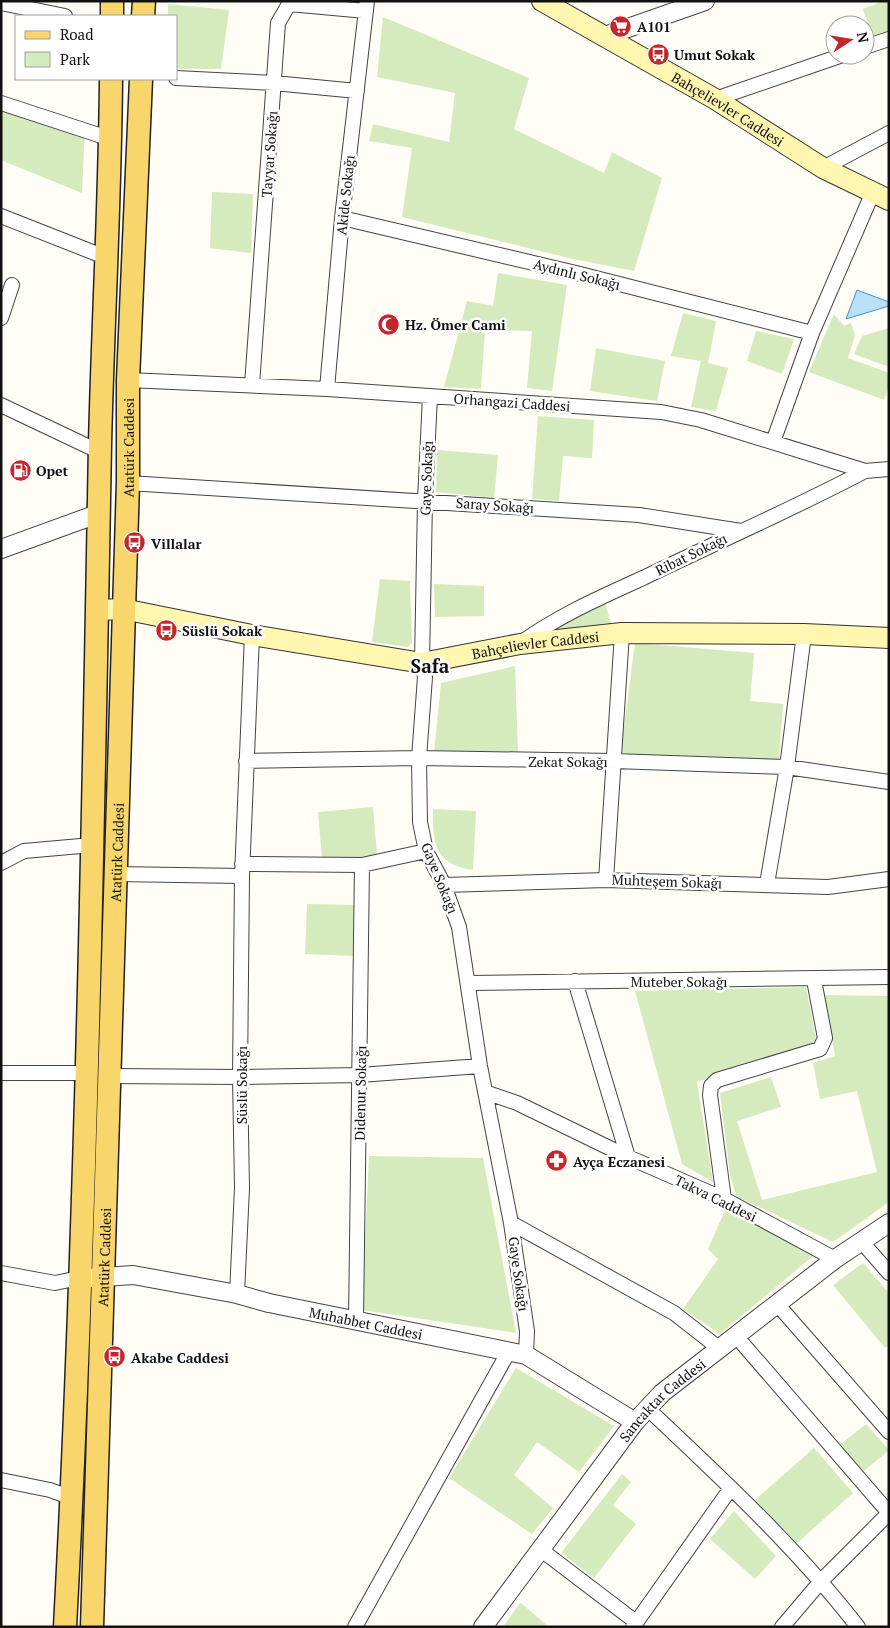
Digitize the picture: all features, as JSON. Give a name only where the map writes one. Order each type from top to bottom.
[{"type":"main road","points":[[112,1],[112,15]]},
{"type":"main road","points":[[143,15],[144,1]]},
{"type":"main road","name":"Bahçelievler Caddesi","points":[[554,4],[604,36],[714,99],[823,168],[881,196]]},
{"type":"main road","name":"Atatürk Caddesi","points":[[65,1627],[72,1498],[87,1073],[100,452],[111,139],[111,80]]},
{"type":"main road","name":"Atatürk Caddesi","points":[[92,1627],[122,609],[128,482],[128,380],[141,80]]},
{"type":"main road","name":"Bahçelievler Caddesi","points":[[98,610],[122,609],[252,635],[422,663],[520,644],[622,633],[804,634],[889,638]]},
{"type":"street","points":[[604,36],[705,1]]},
{"type":"street","points":[[1,3],[60,15]]},
{"type":"street","name":"Tayyar Sokağı","points":[[252,384],[278,23],[289,4],[367,6]]},
{"type":"street","name":"Akide Sokağı","points":[[327,389],[342,218],[367,6]]},
{"type":"street","points":[[875,45],[889,40]]},
{"type":"street","points":[[714,99],[825,61]]},
{"type":"street","points":[[178,78],[274,83],[357,91]]},
{"type":"street","points":[[1,103],[111,139]]},
{"type":"street","points":[[823,168],[889,133]]},
{"type":"street","points":[[773,442],[812,334],[881,196]]},
{"type":"street","points":[[1,216],[106,257]]},
{"type":"street","name":"Aydınlı Sokağı","points":[[342,218],[576,273],[812,334]]},
{"type":"street","points":[[1,318],[12,285]]},
{"type":"street","name":"Orhangazi Caddesi","points":[[128,380],[252,384],[661,412],[700,420],[866,471],[889,469]]},
{"type":"street","name":"Gaye Sokağı","points":[[430,396],[425,500],[422,663],[425,676],[419,758],[420,822],[426,851],[444,884],[459,927],[469,983],[480,1066],[511,1223],[527,1331],[526,1355]]},
{"type":"street","points":[[1,405],[100,452]]},
{"type":"street","name":"Ribat Sokağı","points":[[520,644],[551,622],[804,503],[866,471]]},
{"type":"street","name":"Saray Sokağı","points":[[128,482],[639,515],[741,531]]},
{"type":"street","points":[[1,549],[100,513]]},
{"type":"street","points":[[606,880],[622,633]]},
{"type":"street","points":[[767,884],[787,767],[804,634]]},
{"type":"street","name":"Süslü Sokağı","points":[[237,1294],[242,1188],[240,1078],[242,870],[252,635]]},
{"type":"street","name":"Zekat Sokağı","points":[[246,760],[419,758],[614,761],[787,767],[889,782]]},
{"type":"street","points":[[1,863],[24,852],[92,845]]},
{"type":"street","points":[[114,874],[362,865],[426,851]]},
{"type":"street","name":"Didenur Sokağı","points":[[356,1320],[362,865]]},
{"type":"street","name":"Muhteşem Sokağı","points":[[444,884],[606,880],[828,887],[889,879]]},
{"type":"street","name":"Muteber Sokağı","points":[[469,983],[814,980],[889,977]]},
{"type":"street","points":[[724,1199],[710,1095],[711,1086],[717,1080],[820,1050],[825,1038],[814,980]]},
{"type":"street","points":[[575,981],[628,1157]]},
{"type":"street","points":[[109,1076],[240,1078],[360,1075],[480,1066]]},
{"type":"street","points":[[1,1073],[87,1073]]},
{"type":"street","name":"Takva Caddesi","points":[[485,1092],[517,1103],[628,1157],[724,1199],[835,1259]]},
{"type":"street","points":[[511,1223],[674,1313],[720,1349]]},
{"type":"street","name":"Sancaktar Caddesi","points":[[483,1627],[635,1422],[662,1393],[835,1259],[889,1223]]},
{"type":"street","points":[[862,1241],[889,1273]]},
{"type":"street","points":[[1,1274],[55,1283],[79,1278]]},
{"type":"street","name":"Muhabbet Caddesi","points":[[79,1278],[133,1275],[237,1294],[526,1355],[635,1422]]},
{"type":"street","points":[[777,1304],[889,1432]]},
{"type":"street","points":[[736,1336],[889,1513],[822,1580],[782,1627]]},
{"type":"street","points":[[355,1627],[509,1351]]},
{"type":"street","points":[[648,1409],[731,1488],[822,1580],[858,1627]]},
{"type":"street","points":[[1,1480],[50,1490],[72,1498]]},
{"type":"street","points":[[540,1550],[634,1624],[731,1488]]},
{"type":"green space","points":[[883,1],[889,1],[889,33],[875,37],[875,15],[865,15],[863,9]]},
{"type":"green space","points":[[168,4],[229,10],[221,69],[178,69],[178,15],[168,15]]},
{"type":"green space","points":[[383,17],[529,78],[514,129],[604,173],[612,152],[662,178],[634,271],[573,259],[402,217],[412,148],[369,141],[373,124],[449,142],[455,93],[377,77]]},
{"type":"green space","points":[[1,104],[85,126],[82,193],[1,160]]},
{"type":"green space","points":[[212,192],[253,194],[251,253],[210,248]]},
{"type":"green space","points":[[498,273],[567,285],[552,391],[527,388],[532,331],[485,330],[481,389],[444,387],[467,301],[493,306]]},
{"type":"green space","points":[[683,313],[716,321],[708,363],[728,368],[716,411],[691,407],[701,361],[671,356]]},
{"type":"green space","points":[[834,314],[844,326],[851,323],[855,335],[848,358],[889,373],[889,386],[884,400],[809,372]]},
{"type":"green space","points":[[889,328],[889,367],[854,354],[862,336]]},
{"type":"green space","points":[[756,331],[794,339],[782,374],[747,361]]},
{"type":"green space","points":[[596,348],[665,361],[657,401],[590,391]]},
{"type":"green space","points":[[538,416],[594,420],[592,458],[563,456],[559,501],[532,499]]},
{"type":"green space","points":[[437,450],[498,455],[494,498],[436,492]]},
{"type":"green space","points":[[380,579],[410,581],[412,642],[408,647],[372,642]]},
{"type":"green space","points":[[434,584],[484,586],[484,616],[435,617]]},
{"type":"green space","points":[[605,603],[612,627],[560,630],[561,625]]},
{"type":"green space","points":[[635,643],[754,653],[750,701],[783,704],[779,760],[620,757]]},
{"type":"green space","points":[[515,666],[518,754],[434,753],[441,683]]},
{"type":"green space","points":[[373,807],[377,855],[350,860],[322,859],[318,812]]},
{"type":"green space","points":[[433,809],[476,811],[473,870],[451,863],[438,850],[433,832]]},
{"type":"green space","points":[[307,904],[355,905],[354,956],[305,954]]},
{"type":"green space","points":[[806,987],[817,1043],[697,1082],[713,1182],[682,1164],[635,991]]},
{"type":"green space","points":[[824,995],[889,996],[889,1202],[833,1242],[736,1196],[730,1175],[720,1093],[771,1077],[781,1107],[737,1121],[762,1200],[877,1172],[857,1091],[820,1099],[813,1063],[835,1056]]},
{"type":"green space","points":[[369,1156],[483,1158],[516,1333],[362,1310]]},
{"type":"green space","points":[[726,1208],[813,1256],[720,1334],[683,1309],[718,1259],[708,1249]]},
{"type":"green space","points":[[863,1263],[889,1293],[889,1345],[885,1348],[833,1285]]},
{"type":"green space","points":[[516,1368],[614,1426],[579,1472],[537,1442],[514,1475],[553,1508],[532,1534],[449,1478]]},
{"type":"green space","points":[[866,1424],[889,1450],[864,1471],[837,1447]]},
{"type":"green space","points":[[814,1448],[853,1493],[797,1543],[755,1500]]},
{"type":"green space","points":[[622,1474],[631,1482],[613,1505],[636,1524],[594,1578],[561,1553]]},
{"type":"green space","points":[[734,1511],[776,1556],[755,1579],[710,1539]]},
{"type":"green space","points":[[521,1603],[549,1627],[503,1627]]},
{"type":"water","points":[[857,290],[889,302],[889,306],[846,319]]},
{"type":"place","name":"A101","points":[[621,26]]},
{"type":"place","name":"Umut Sokak","points":[[658,54]]},
{"type":"place","name":"Hz. Ömer Cami","points":[[389,324]]},
{"type":"place","name":"Opet","points":[[20,470]]},
{"type":"place","name":"Villalar","points":[[135,543]]},
{"type":"place","name":"Süslü Sokak","points":[[166,630]]},
{"type":"place","name":"Ayça Eczanesi","points":[[557,1161]]},
{"type":"place","name":"Akabe Caddesi","points":[[115,1357]]},
{"type":"district","name":"Safa","points":[[430,665]]}]
